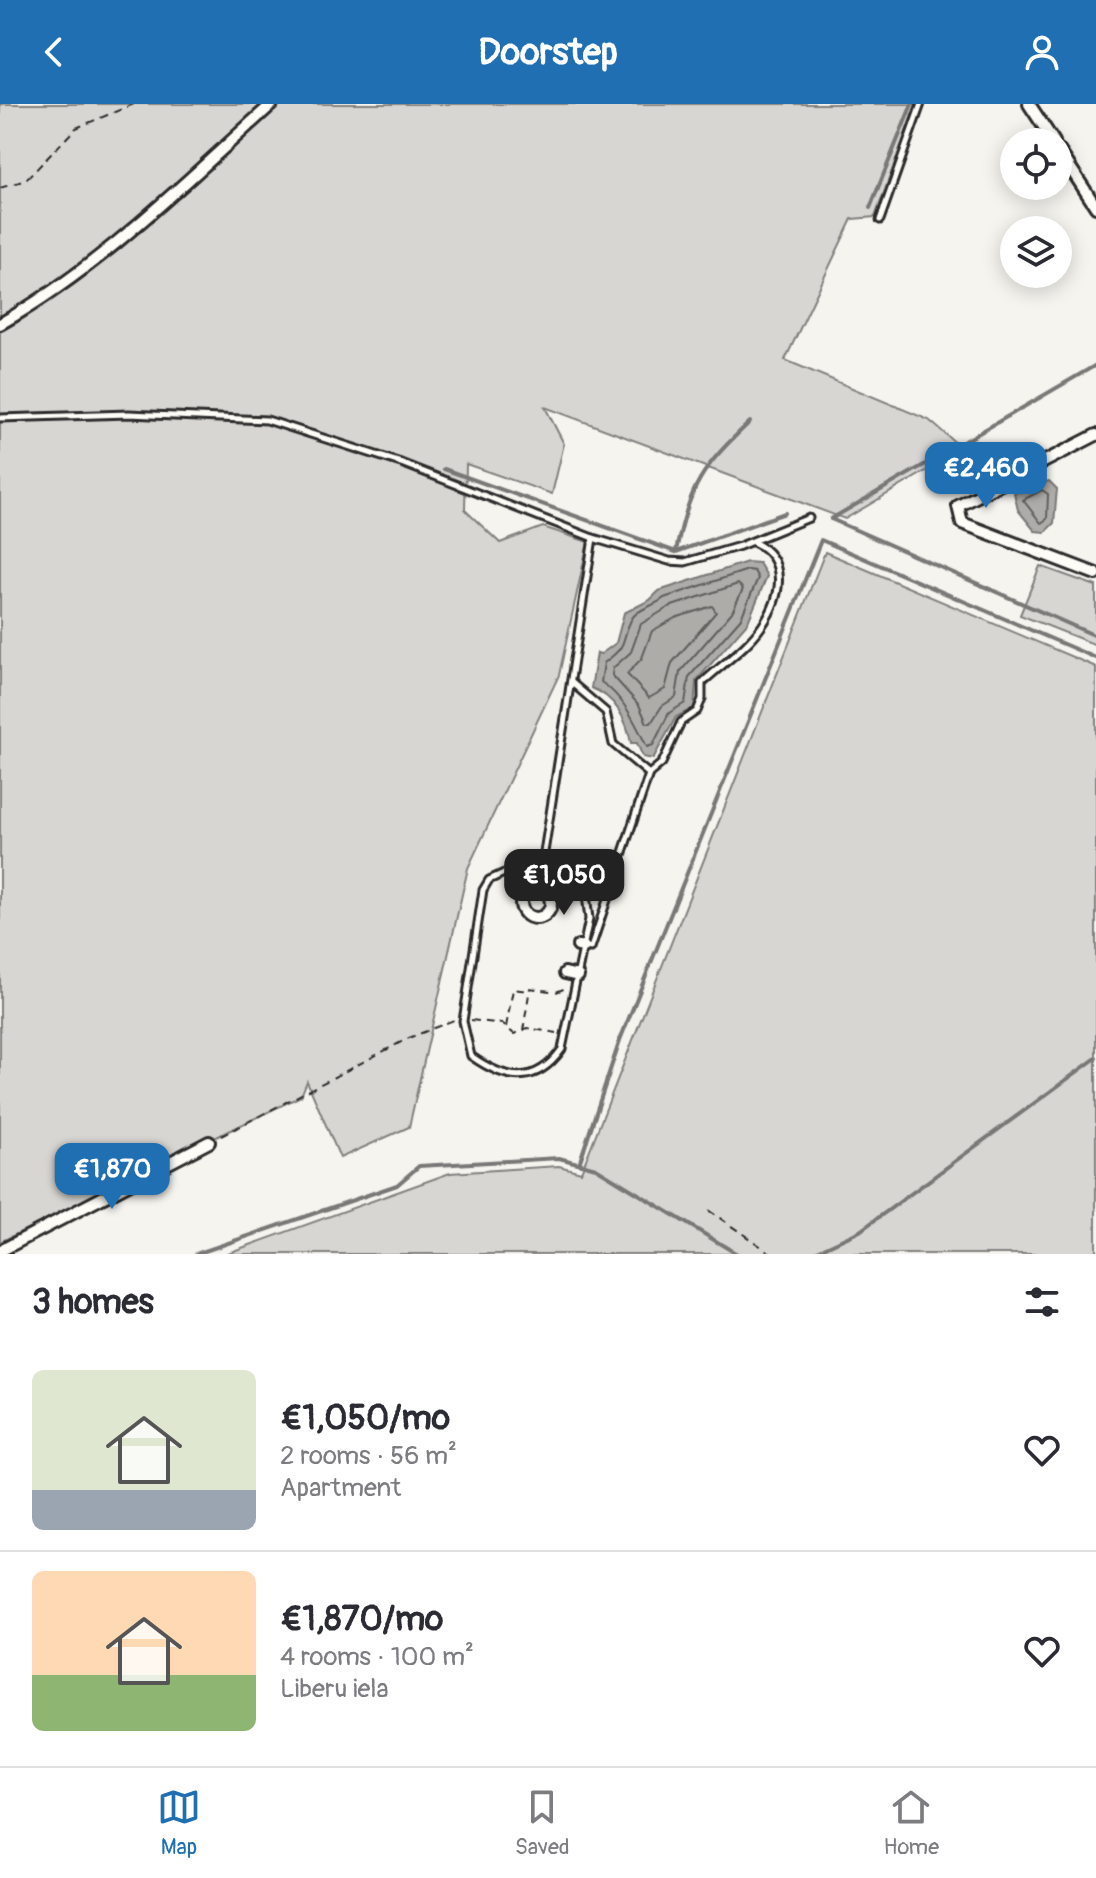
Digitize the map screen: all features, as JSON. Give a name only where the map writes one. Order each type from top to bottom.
[{"type":"street","points":[[0,324],[27,309],[118,240],[272,104]]},
{"type":"street","points":[[1029,104],[1045,128]]},
{"type":"street","points":[[1072,170],[1096,207]]},
{"type":"street","points":[[1096,435],[958,506],[962,523],[1096,574]]},
{"type":"street","points":[[565,973],[578,977]]},
{"type":"street","points":[[0,1251],[209,1142]]},
{"type":"lane","points":[[880,220],[921,104]]},
{"type":"lane","points":[[0,418],[129,414],[267,420],[401,463],[593,538],[669,561],[685,562],[809,518]]},
{"type":"lane","points":[[539,883],[593,538]]},
{"type":"lane","points":[[581,946],[591,948],[649,774],[662,763],[681,722],[697,711],[702,699],[702,683],[764,624],[780,581],[780,570],[767,548],[751,541]]},
{"type":"lane","points":[[571,682],[606,712],[613,744],[649,774]]},
{"type":"lane","points":[[504,873],[539,883],[571,883],[586,895],[589,919],[562,1049],[550,1065],[537,1072],[511,1076],[490,1069],[471,1056],[463,1020],[483,890],[489,880],[504,873]]},
{"type":"path","points":[[0,188],[26,180],[76,128],[134,104]]},
{"type":"path","points":[[523,1032],[530,988],[556,992],[578,977]]},
{"type":"path","points":[[506,1030],[513,989],[529,992]]},
{"type":"path","points":[[209,1142],[450,1019],[502,1024],[514,1034],[527,1028],[566,1034]]},
{"type":"path","points":[[708,1210],[772,1254]]},
{"type":"shaded area","points":[[0,104],[916,104],[875,217],[852,219],[785,360],[929,420],[963,449],[845,519],[545,407],[564,444],[552,494],[466,464],[465,510],[500,543],[543,527],[588,542],[559,675],[468,868],[409,1127],[340,1158],[307,1081],[301,1096],[0,1242]]},
{"type":"shaded area","points":[[825,552],[1096,667],[1096,1254],[225,1254],[450,1173],[559,1166],[581,1172]]},
{"type":"shaded area","points":[[1040,566],[1096,586],[1096,645],[1020,615]]},
{"type":"water","points":[[1049,481],[1057,489],[1054,523],[1045,532],[1035,531],[1018,510],[1014,493]]},
{"type":"water","points":[[747,562],[759,563],[767,576],[748,622],[696,681],[694,708],[676,717],[653,759],[643,757],[637,743],[631,743],[626,726],[613,703],[591,688],[597,653],[601,654],[616,643],[624,613],[650,600],[659,591]]},
{"type":"waterway","points":[[870,208],[912,104]]},
{"type":"waterway","points":[[831,519],[1096,365]]},
{"type":"waterway","points":[[676,551],[687,509],[700,479],[720,452],[750,422]]},
{"type":"waterway","points":[[444,469],[676,552],[785,513]]},
{"type":"waterway","points":[[831,519],[1096,636]]},
{"type":"waterway","points":[[579,1164],[620,1040],[821,540],[1096,658]]},
{"type":"waterway","points":[[811,1254],[860,1231],[1096,1058]]},
{"type":"waterway","points":[[196,1254],[397,1185],[419,1166],[559,1158],[596,1168],[737,1254]]}]
